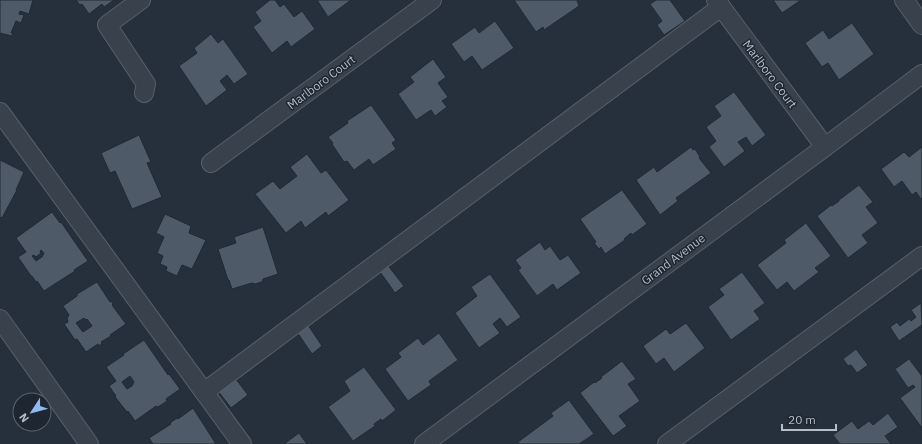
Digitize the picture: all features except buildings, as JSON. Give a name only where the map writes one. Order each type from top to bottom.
[{"type":"street","points":[[141,0],[107,25],[146,84],[144,93]]},
{"type":"street","name":"Marlboro Court","points":[[211,163],[432,0]]},
{"type":"street","points":[[904,0],[922,25]]},
{"type":"street","points":[[204,392],[718,3]]},
{"type":"street","name":"Marlboro Court","points":[[718,3],[825,147]]},
{"type":"street","name":"Grand Avenue","points":[[424,444],[922,74]]},
{"type":"street","points":[[0,112],[242,444]]},
{"type":"street","points":[[667,444],[922,256]]},
{"type":"street","points":[[0,319],[89,444]]}]
